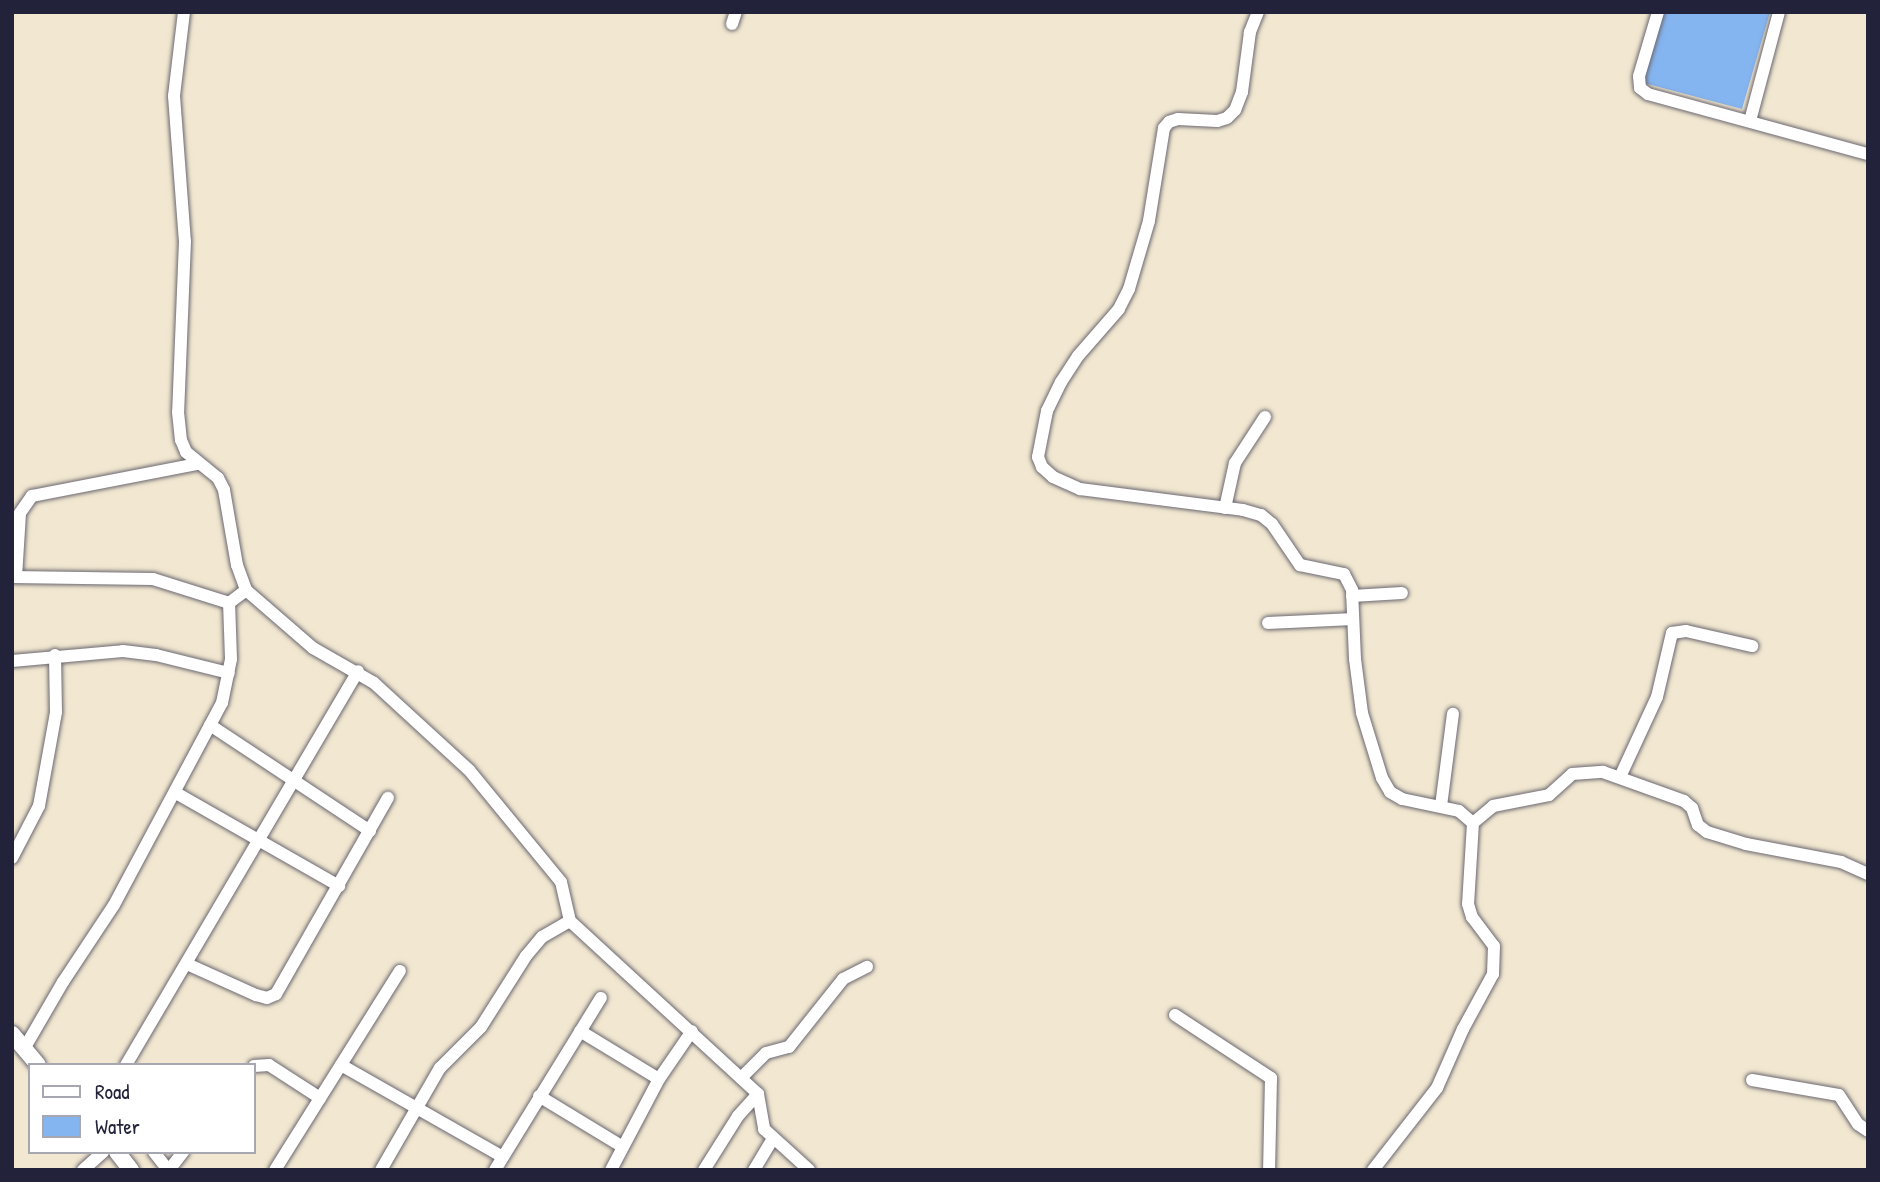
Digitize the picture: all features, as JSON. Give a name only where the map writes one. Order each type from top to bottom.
[{"type":"street","points":[[184,12],[174,96],[185,241],[178,412],[181,440],[197,464],[218,478],[225,490],[237,565],[246,590],[313,648],[358,671],[429,732],[494,796],[561,882],[570,921],[758,1094],[762,1103],[761,1121],[773,1138],[809,1170]]},
{"type":"street","points":[[1258,12],[1250,32],[1242,92],[1235,110],[1227,118],[1217,121],[1178,119],[1169,122],[1164,128],[1149,221],[1129,289],[1119,309],[1078,356],[1061,382],[1039,443],[1042,467],[1053,477],[1080,489],[1261,515],[1272,524],[1300,565],[1344,573],[1350,581],[1352,596],[1362,713],[1382,778],[1390,792],[1402,799],[1441,806],[1467,815],[1472,823],[1468,904],[1472,917],[1494,946],[1493,974],[1463,1029],[1437,1088],[1373,1170]]},
{"type":"street","points":[[1658,12],[1639,76],[1640,88],[1648,94],[1868,154]]},
{"type":"street","points":[[1750,121],[1779,12]]},
{"type":"street","points":[[1225,508],[1236,463],[1265,417]]},
{"type":"street","points":[[197,464],[33,496],[20,513],[14,577],[153,579],[229,603]]},
{"type":"street","points":[[229,603],[246,590]]},
{"type":"street","points":[[1352,596],[1402,593]]},
{"type":"street","points":[[24,1049],[63,982],[114,905],[222,703],[229,673],[229,603]]},
{"type":"street","points":[[1268,623],[1353,619]]},
{"type":"street","points":[[1620,777],[1657,697],[1672,633],[1686,631],[1752,646]]},
{"type":"street","points":[[12,661],[122,651],[156,655],[229,673]]},
{"type":"street","points":[[12,858],[39,806],[56,712],[55,655]]},
{"type":"street","points":[[127,1063],[358,671]]},
{"type":"street","points":[[1441,806],[1453,714]]},
{"type":"street","points":[[210,726],[370,831]]},
{"type":"street","points":[[1472,823],[1493,806],[1549,795],[1572,774],[1603,772],[1684,802],[1692,808],[1698,825],[1707,832],[1746,844],[1841,862],[1868,874]]},
{"type":"street","points":[[176,793],[339,886]]},
{"type":"street","points":[[187,964],[256,995],[268,998],[276,994],[388,798]]},
{"type":"street","points":[[381,1170],[440,1068],[481,1027],[534,946],[570,921]]},
{"type":"street","points":[[741,1078],[766,1053],[789,1047],[843,979],[867,967]]},
{"type":"street","points":[[275,1170],[400,971]]},
{"type":"street","points":[[495,1170],[601,998]]},
{"type":"street","points":[[1175,1015],[1271,1078],[1269,1170]]},
{"type":"street","points":[[580,1031],[659,1079]]},
{"type":"street","points":[[611,1170],[659,1079],[692,1031]]},
{"type":"street","points":[[12,1034],[36,1063]]},
{"type":"street","points":[[256,1066],[269,1065],[320,1098]]},
{"type":"street","points":[[341,1065],[503,1157]]},
{"type":"street","points":[[1752,1080],[1839,1095],[1858,1124],[1868,1131]]},
{"type":"street","points":[[704,1170],[738,1116],[758,1094]]},
{"type":"street","points":[[539,1096],[623,1147]]},
{"type":"street","points":[[754,1170],[773,1138]]},
{"type":"street","points":[[83,1170],[101,1154]]},
{"type":"street","points":[[119,1154],[131,1170]]},
{"type":"street","points":[[156,1154],[168,1170],[181,1154]]},
{"type":"water","points":[[1660,12],[1770,12],[1742,109],[1640,82]]}]
